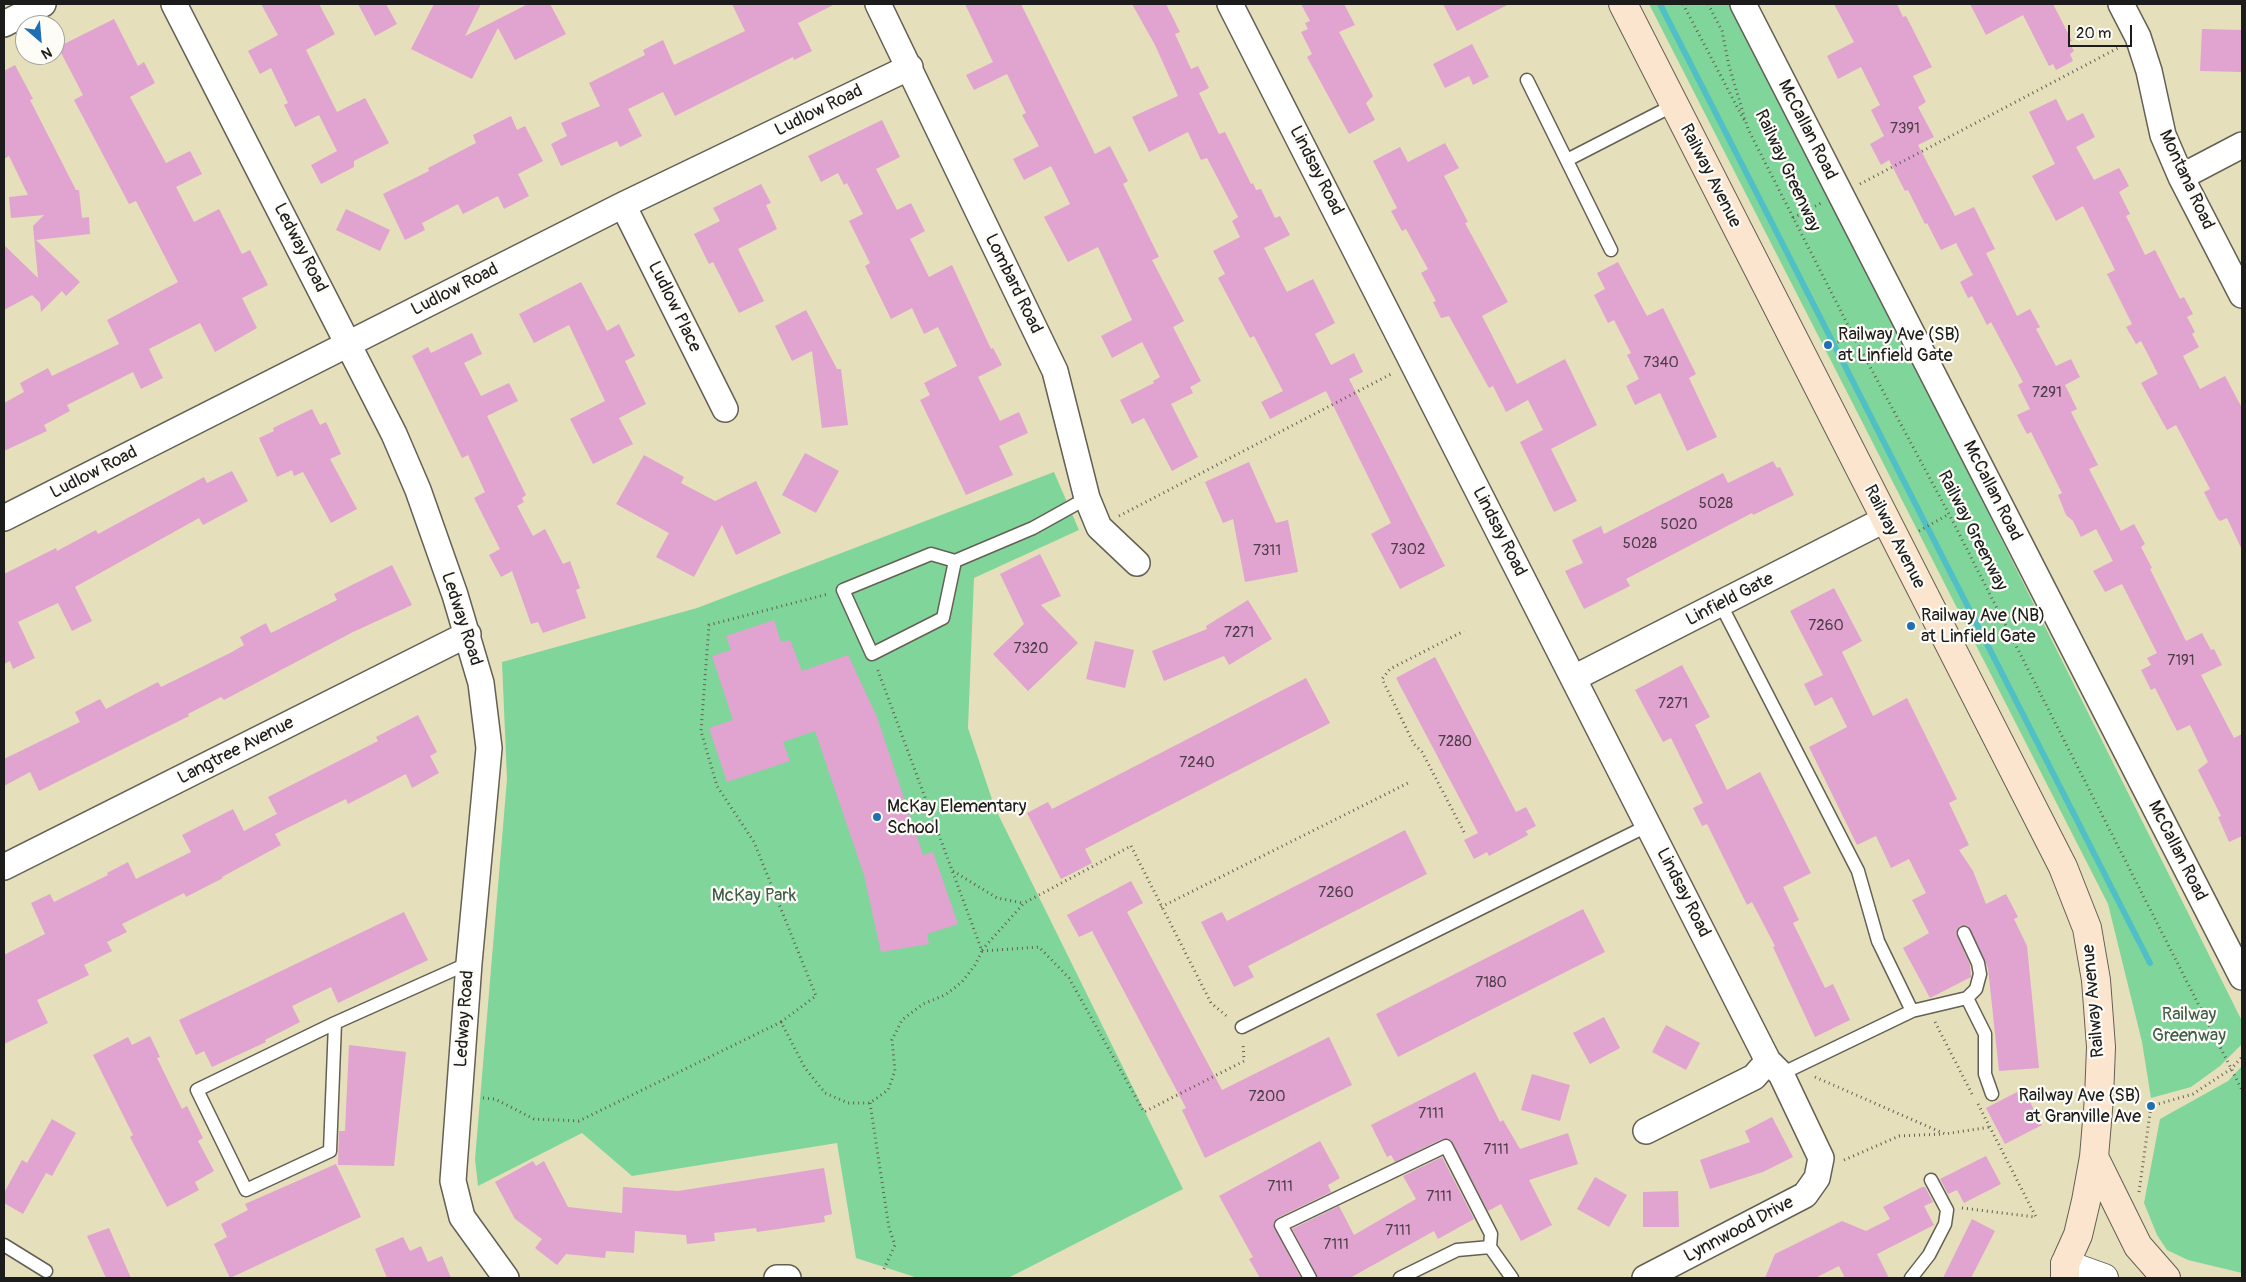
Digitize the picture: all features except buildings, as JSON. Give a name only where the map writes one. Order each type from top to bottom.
[{"type":"main road","name":"Railway Avenue","points":[[1622,4],[2063,867],[2087,928],[2096,980],[2101,1047],[2094,1157],[2078,1235],[2060,1274]]},
{"type":"main road","points":[[2094,1157],[2138,1246],[2166,1278]]},
{"type":"street","points":[[4,24],[42,4]]},
{"type":"street","name":"Ledway Road","points":[[174,4],[394,434],[418,490],[468,634],[481,683],[489,748],[469,963],[453,1181],[462,1217],[506,1278]]},
{"type":"street","name":"Lombard Road","points":[[878,4],[1055,371],[1087,498],[1099,527],[1137,562]]},
{"type":"street","name":"Lindsay Road","points":[[1230,4],[1820,1158],[1811,1187]]},
{"type":"street","name":"McCallan Road","points":[[1743,4],[2242,977]]},
{"type":"street","name":"Montana Road","points":[[2121,4],[2138,37],[2149,72],[2163,135],[2181,177],[2242,295]]},
{"type":"street","name":"Ludlow Road","points":[[4,518],[624,205],[910,68]]},
{"type":"street","points":[[2181,177],[2242,145]]},
{"type":"street","name":"Ludlow Place","points":[[624,205],[725,409]]},
{"type":"street","name":"Linfield Gate","points":[[1574,678],[1721,605],[1884,520]]},
{"type":"street","name":"Langtree Avenue","points":[[4,867],[468,634]]},
{"type":"street","points":[[1646,1131],[1775,1068]]},
{"type":"street","name":"Lynnwood Drive","points":[[1646,1278],[1811,1187]]},
{"type":"street","points":[[2060,1274],[2104,1278]]},
{"type":"street","points":[[778,1278],[788,1278]]},
{"type":"lane","points":[[1527,80],[1610,250]]},
{"type":"lane","points":[[1567,160],[1674,105]]},
{"type":"lane","points":[[955,561],[943,618],[872,654],[843,590],[931,554],[955,561],[1034,528],[1087,498]]},
{"type":"lane","points":[[1721,605],[1858,871],[1878,941],[1912,1011]]},
{"type":"lane","points":[[1242,1027],[1649,825]]},
{"type":"lane","points":[[1775,1068],[1912,1011],[1967,998],[1976,990],[1980,974],[1978,963],[1964,933]]},
{"type":"lane","points":[[334,1023],[330,1151],[246,1190],[197,1090],[334,1023],[469,963]]},
{"type":"lane","points":[[1967,998],[1985,1034],[1985,1074],[1992,1094]]},
{"type":"lane","points":[[1310,1278],[1281,1225],[1446,1146],[1491,1234],[1490,1247],[1512,1278]]},
{"type":"lane","points":[[1911,1278],[1929,1255],[1945,1224],[1947,1210],[1931,1180]]},
{"type":"lane","points":[[4,1245],[46,1271]]},
{"type":"lane","points":[[1400,1278],[1457,1250],[1490,1247]]},
{"type":"path","points":[[1683,4],[1748,129]]},
{"type":"path","name":"Railway Greenway","points":[[1708,4],[1722,31],[1729,66],[1748,129],[1854,337],[1948,514],[2242,1090]]},
{"type":"path","points":[[1793,218],[2138,37]]},
{"type":"path","points":[[1828,345],[1854,337]]},
{"type":"path","points":[[1099,527],[1413,363]]},
{"type":"path","points":[[1920,530],[1948,514]]},
{"type":"path","points":[[459,1096],[495,1099],[534,1119],[579,1121],[781,1022],[816,996],[754,842],[717,786],[701,731],[709,625],[843,590]]},
{"type":"path","points":[[1464,630],[1390,669],[1382,679],[1414,744],[1422,752],[1464,832]]},
{"type":"path","points":[[872,654],[982,951]]},
{"type":"path","points":[[1161,906],[1408,783]]},
{"type":"path","points":[[781,1022],[805,1068],[825,1093],[848,1102],[870,1103],[888,1090],[895,1071],[892,1040],[902,1020],[923,1004],[945,995],[962,982],[975,965],[982,951],[1024,904],[1132,846],[1211,1003],[1242,1027],[1244,1061],[1144,1112],[1069,978],[1038,948],[982,951]]},
{"type":"path","points":[[953,870],[997,898],[1024,904]]},
{"type":"path","points":[[1912,1011],[1933,1018],[2036,1217],[1967,1207],[1947,1210]]},
{"type":"path","points":[[2139,1193],[2151,1106],[2193,1094],[2231,1068],[2242,1057]]},
{"type":"path","points":[[1810,1074],[1945,1134]]},
{"type":"path","points":[[870,1103],[889,1228],[895,1245],[884,1269]]},
{"type":"path","points":[[1811,1187],[1846,1158],[1899,1136],[1945,1134],[1990,1127]]},
{"type":"green space","name":"Railway Greenway","points":[[1649,4],[1734,4],[2242,1021],[2242,1044],[2220,1066],[2191,1087],[2151,1098],[2142,1042],[2108,904]]},
{"type":"green space","name":"McKay Park","points":[[1054,472],[1079,530],[974,578],[968,728],[995,808],[1183,1189],[1008,1278],[918,1278],[856,1258],[837,1143],[632,1176],[582,1133],[478,1186],[475,1159],[507,779],[502,662],[697,608]]},
{"type":"green space","points":[[2242,1066],[2242,1273],[2188,1260],[2167,1250],[2157,1235],[2144,1203],[2160,1119],[2228,1081]]},
{"type":"waterway","points":[[1660,4],[2150,963]]},
{"type":"place","name":"Railway Ave (SB) at Linfield Gate","points":[[1828,345]]},
{"type":"place","name":"Railway Ave (NB) at Linfield Gate","points":[[1911,626]]},
{"type":"place","name":"McKay Elementary School","points":[[877,817]]},
{"type":"place","name":"Railway Ave (SB) at Granville Ave","points":[[2151,1106]]}]
